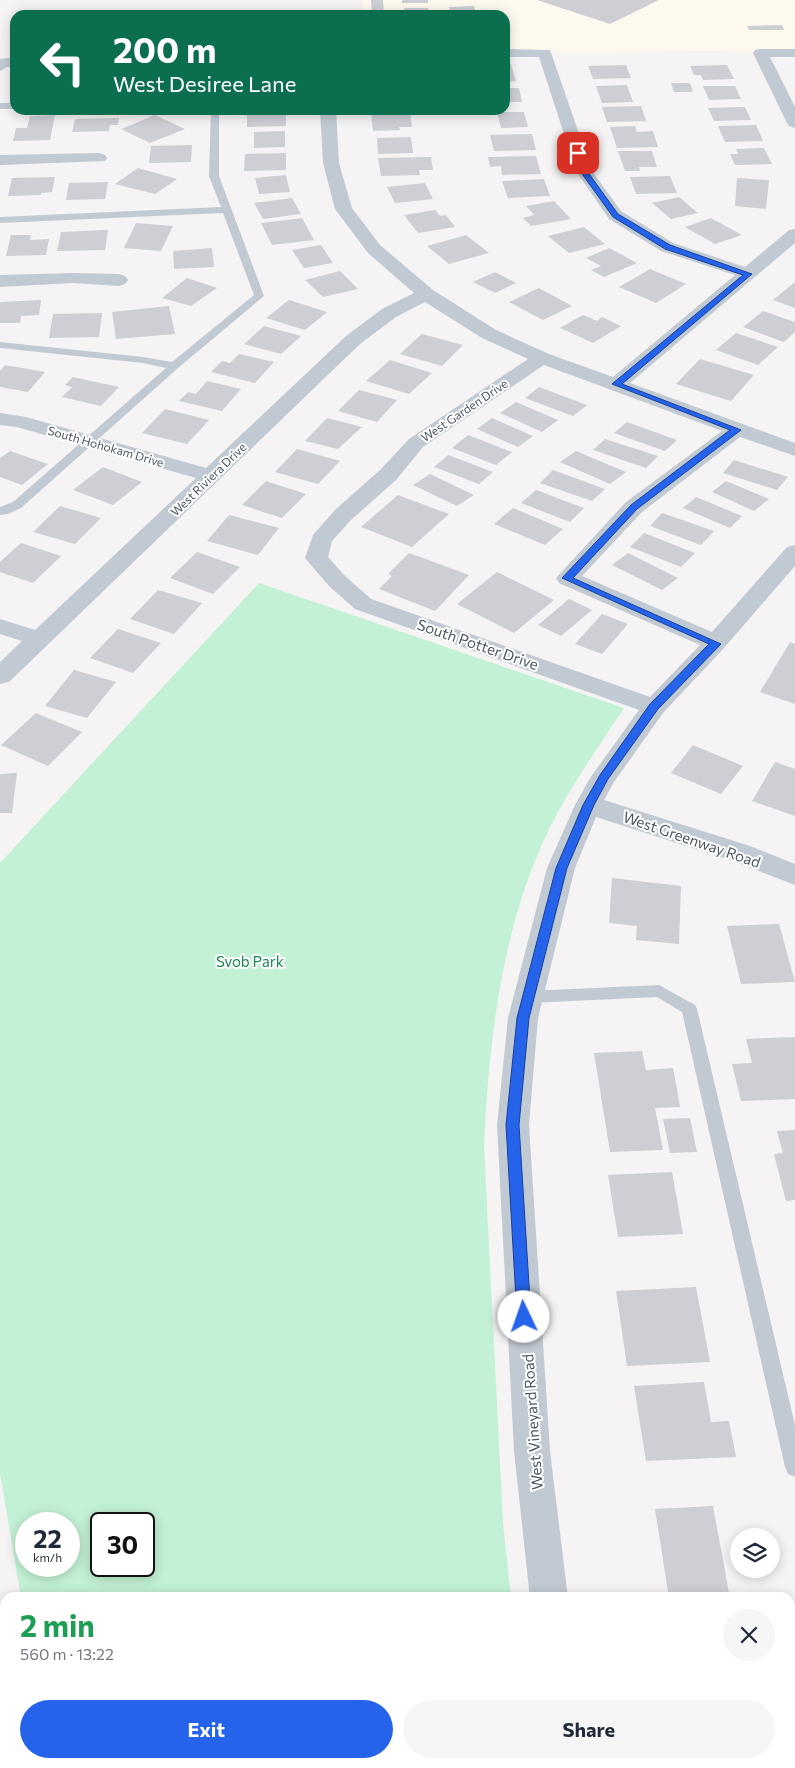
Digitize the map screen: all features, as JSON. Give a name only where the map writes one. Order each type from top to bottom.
[{"type":"street","points":[[510,54],[545,53],[584,171],[615,215],[667,247],[749,274]]},
{"type":"street","points":[[795,53],[760,53],[795,123]]},
{"type":"street","points":[[328,115],[331,163],[344,209],[374,250],[426,294],[489,334],[542,358],[795,450]]},
{"type":"street","points":[[0,160],[99,158]]},
{"type":"street","points":[[616,384],[795,234]]},
{"type":"street","points":[[0,281],[73,278],[119,280]]},
{"type":"street","name":"West Riviera Drive","points":[[0,676],[353,340],[389,314],[426,294]]},
{"type":"street","name":"West Garden Drive","points":[[316,558],[321,540],[343,515],[388,475],[416,443],[542,358]]},
{"type":"street","name":"South Hohokam Drive","points":[[0,419],[18,421],[212,476]]},
{"type":"street","points":[[716,644],[567,578],[634,507],[736,430]]},
{"type":"street","name":"West Vineyard Road","points":[[548,1592],[532,1451],[513,1125],[523,1018],[528,996],[561,868],[588,805],[603,778],[654,707],[716,644],[795,552]]},
{"type":"street","name":"South Potter Drive","points":[[316,558],[337,581],[363,604],[654,707]]},
{"type":"street","points":[[0,626],[39,639]]},
{"type":"street","name":"West Greenway Road","points":[[588,805],[740,853],[795,875]]},
{"type":"lane","points":[[0,511],[4,511],[17,504],[174,366],[258,296],[214,176],[215,115]]},
{"type":"lane","points":[[0,220],[225,210]]},
{"type":"lane","points":[[0,345],[143,360],[174,366]]},
{"type":"lane","points":[[528,996],[659,991],[689,1009],[795,1467]]},
{"type":"shaded area","points":[[362,0],[795,0],[795,53],[710,51],[510,53],[510,10],[363,10]]},
{"type":"green space","name":"Svob Park","points":[[259,583],[624,708],[568,795],[551,825],[534,863],[510,941],[494,1023],[484,1146],[503,1523],[510,1592],[20,1592],[18,1577],[80,1577],[80,1512],[15,1512],[15,1562],[0,1473],[0,863]]},
{"type":"building","points":[[371,0],[383,0],[384,10],[372,10]]},
{"type":"building","points":[[402,0],[428,0],[428,3],[402,3]]},
{"type":"building","points":[[537,0],[659,0],[610,24]]},
{"type":"building","points":[[474,6],[475,10],[450,10],[449,7]]},
{"type":"building","points":[[404,8],[428,8],[429,10],[404,10]]},
{"type":"building","points":[[782,25],[784,30],[749,30],[747,26]]},
{"type":"building","points":[[510,64],[511,64],[516,81],[510,82]]},
{"type":"building","points":[[626,65],[631,78],[593,79],[588,66]]},
{"type":"building","points":[[727,65],[734,79],[703,80],[701,75],[694,75],[690,66]]},
{"type":"building","points":[[671,83],[690,83],[693,92],[674,92]]},
{"type":"building","points":[[627,85],[633,102],[602,103],[596,86]]},
{"type":"building","points":[[703,86],[735,86],[741,99],[709,100]]},
{"type":"building","points":[[510,88],[519,88],[522,102],[510,102]]},
{"type":"building","points":[[641,106],[646,121],[607,122],[602,107]]},
{"type":"building","points":[[745,107],[751,120],[714,121],[708,108]]},
{"type":"building","points":[[510,112],[524,112],[528,127],[501,128],[498,115],[510,115]]},
{"type":"building","points":[[55,115],[50,140],[13,141],[16,128],[27,128],[30,116]]},
{"type":"building","points":[[155,115],[185,129],[150,143],[121,129]]},
{"type":"building","points":[[247,115],[286,115],[286,126],[247,127]]},
{"type":"building","points":[[371,115],[410,115],[412,127],[399,127],[400,130],[373,131]]},
{"type":"building","points":[[119,118],[118,125],[110,125],[109,131],[72,132],[75,119]]},
{"type":"building","points":[[756,125],[763,141],[725,142],[718,126]]},
{"type":"building","points":[[635,126],[637,132],[653,131],[658,147],[617,148],[610,127]]},
{"type":"building","points":[[285,131],[285,147],[254,148],[254,132]]},
{"type":"building","points":[[532,134],[536,150],[494,151],[490,135]]},
{"type":"building","points":[[411,137],[413,153],[378,154],[377,138]]},
{"type":"building","points":[[192,145],[191,162],[149,163],[151,146]]},
{"type":"building","points":[[764,148],[772,164],[735,165],[730,154],[738,154],[736,149]]},
{"type":"building","points":[[618,151],[652,151],[657,167],[639,167],[640,171],[625,171]]},
{"type":"building","points":[[286,153],[286,170],[244,171],[245,154]]},
{"type":"building","points":[[536,156],[541,174],[502,175],[501,166],[490,167],[488,157]]},
{"type":"building","points":[[431,157],[433,170],[419,170],[420,175],[381,176],[378,158]]},
{"type":"building","points":[[138,168],[177,179],[155,194],[115,184]]},
{"type":"building","points":[[286,175],[290,192],[259,194],[255,178]]},
{"type":"building","points":[[670,176],[677,193],[636,194],[630,177]]},
{"type":"building","points":[[55,177],[52,192],[41,193],[41,195],[8,196],[12,178]]},
{"type":"building","points":[[737,178],[769,180],[766,209],[735,206]]},
{"type":"building","points":[[544,179],[550,196],[508,198],[502,181]]},
{"type":"building","points":[[108,182],[105,199],[66,200],[69,183]]},
{"type":"building","points":[[425,183],[433,199],[395,203],[387,187]]},
{"type":"building","points":[[679,197],[698,213],[671,219],[652,203]]},
{"type":"building","points":[[292,198],[301,214],[263,219],[254,203]]},
{"type":"building","points":[[554,201],[571,219],[531,226],[523,218],[534,215],[526,206]]},
{"type":"building","points":[[435,210],[440,216],[446,215],[455,227],[418,233],[404,215]]},
{"type":"building","points":[[302,218],[314,240],[272,245],[261,223]]},
{"type":"building","points":[[711,218],[742,235],[715,244],[685,227]]},
{"type":"building","points":[[136,223],[173,226],[161,251],[124,248]]},
{"type":"building","points":[[584,227],[605,244],[569,253],[548,236]]},
{"type":"building","points":[[108,230],[105,250],[57,251],[61,232]]},
{"type":"building","points":[[11,235],[31,235],[30,240],[49,239],[46,255],[6,256]]},
{"type":"building","points":[[466,235],[489,253],[449,264],[427,246]]},
{"type":"building","points":[[321,245],[333,263],[304,268],[292,250]]},
{"type":"building","points":[[212,248],[214,267],[174,269],[173,251]]},
{"type":"building","points":[[609,248],[637,263],[604,277],[591,270],[601,266],[586,258]]},
{"type":"building","points":[[650,269],[686,284],[656,303],[619,287]]},
{"type":"building","points":[[340,271],[358,289],[323,297],[305,280]]},
{"type":"building","points":[[495,272],[516,283],[495,293],[473,282]]},
{"type":"building","points":[[187,278],[217,288],[191,306],[162,298]]},
{"type":"building","points":[[795,282],[795,308],[773,300]]},
{"type":"building","points":[[539,288],[572,306],[543,320],[509,302]]},
{"type":"building","points":[[41,300],[39,315],[21,316],[20,323],[0,323],[0,302]]},
{"type":"building","points":[[289,300],[327,312],[305,330],[266,318]]},
{"type":"building","points":[[169,306],[175,334],[116,339],[112,312]]},
{"type":"building","points":[[763,311],[795,322],[795,332],[784,342],[743,327]]},
{"type":"building","points":[[102,313],[99,337],[49,338],[53,314]]},
{"type":"building","points":[[583,315],[597,321],[602,317],[621,326],[593,343],[560,328]]},
{"type":"building","points":[[264,326],[301,336],[281,354],[244,344]]},
{"type":"building","points":[[736,333],[778,347],[758,365],[716,350]]},
{"type":"building","points":[[422,334],[463,345],[442,366],[400,354]]},
{"type":"building","points":[[239,354],[274,362],[255,383],[211,372],[222,361],[230,363]]},
{"type":"building","points":[[700,359],[754,375],[731,401],[676,384]]},
{"type":"building","points":[[390,360],[432,373],[409,394],[366,381]]},
{"type":"building","points":[[5,365],[45,372],[28,392],[0,387],[0,371]]},
{"type":"building","points":[[73,377],[119,387],[101,406],[62,397],[72,387],[65,385]]},
{"type":"building","points":[[207,381],[241,389],[222,411],[179,401],[188,392],[196,394]]},
{"type":"building","points":[[539,387],[587,405],[573,416],[525,398]]},
{"type":"building","points":[[359,390],[397,400],[377,422],[338,411]]},
{"type":"building","points":[[516,402],[558,420],[542,432],[500,413]]},
{"type":"building","points":[[165,409],[209,420],[187,444],[142,433]]},
{"type":"building","points":[[327,418],[362,427],[338,449],[305,441]]},
{"type":"building","points":[[492,418],[533,436],[518,447],[477,429]]},
{"type":"building","points":[[627,422],[677,440],[665,451],[614,433]]},
{"type":"building","points":[[468,435],[512,452],[496,465],[452,448]]},
{"type":"building","points":[[605,439],[658,456],[646,468],[593,450]]},
{"type":"building","points":[[297,449],[340,461],[318,484],[275,472]]},
{"type":"building","points":[[10,451],[48,464],[22,485],[0,477],[0,458]]},
{"type":"building","points":[[576,451],[626,472],[610,484],[560,462]]},
{"type":"building","points":[[448,455],[493,472],[479,484],[434,467]]},
{"type":"building","points":[[734,460],[788,477],[777,490],[723,473]]},
{"type":"building","points":[[103,467],[142,482],[113,505],[73,490]]},
{"type":"building","points":[[553,470],[605,489],[592,501],[540,483]]},
{"type":"building","points":[[430,474],[474,495],[457,506],[413,485]]},
{"type":"building","points":[[266,481],[306,494],[282,518],[242,505]]},
{"type":"building","points":[[726,481],[769,499],[754,511],[712,492]]},
{"type":"building","points":[[536,490],[584,508],[570,522],[521,503]]},
{"type":"building","points":[[398,495],[449,514],[412,547],[361,527]]},
{"type":"building","points":[[696,497],[742,516],[730,528],[683,508]]},
{"type":"building","points":[[60,506],[101,518],[75,544],[33,532]]},
{"type":"building","points":[[513,508],[563,529],[545,545],[494,524]]},
{"type":"building","points":[[662,513],[714,531],[701,545],[650,526]]},
{"type":"building","points":[[229,515],[279,528],[258,555],[207,541]]},
{"type":"building","points":[[644,533],[695,553],[681,567],[630,547]]},
{"type":"building","points":[[21,543],[61,556],[33,583],[0,572],[0,562]]},
{"type":"building","points":[[197,552],[240,567],[213,594],[170,578]]},
{"type":"building","points":[[409,553],[469,575],[435,611],[379,589],[392,576],[388,574]]},
{"type":"building","points":[[628,553],[678,578],[662,590],[612,565]]},
{"type":"building","points":[[497,572],[554,600],[514,633],[457,604]]},
{"type":"building","points":[[158,590],[202,603],[174,634],[130,619]]},
{"type":"building","points":[[569,599],[592,610],[561,636],[538,625]]},
{"type":"building","points":[[602,614],[628,624],[602,654],[575,644]]},
{"type":"building","points":[[118,629],[161,643],[133,673],[90,658]]},
{"type":"building","points":[[790,642],[795,644],[795,704],[760,692]]},
{"type":"building","points":[[74,670],[116,682],[87,718],[45,706]]},
{"type":"building","points":[[36,713],[82,732],[48,766],[1,745]]},
{"type":"building","points":[[693,745],[743,766],[721,794],[671,773]]},
{"type":"building","points":[[775,762],[795,769],[795,816],[752,801]]},
{"type":"building","points":[[17,773],[12,813],[0,813],[0,774]]},
{"type":"building","points":[[612,878],[681,886],[679,944],[636,940],[637,926],[609,923]]},
{"type":"building","points":[[779,924],[795,982],[741,984],[727,926]]},
{"type":"building","points":[[795,1037],[795,1099],[741,1101],[732,1064],[752,1063],[746,1039]]},
{"type":"building","points":[[642,1051],[646,1070],[673,1068],[680,1107],[655,1108],[663,1150],[610,1152],[594,1053]]},
{"type":"building","points":[[690,1118],[697,1152],[670,1153],[663,1119]]},
{"type":"building","points":[[795,1130],[795,1200],[786,1201],[774,1154],[783,1153],[777,1131]]},
{"type":"building","points":[[672,1172],[683,1234],[618,1237],[608,1175]]},
{"type":"building","points":[[696,1287],[710,1362],[627,1366],[616,1291]]},
{"type":"building","points":[[704,1382],[711,1422],[729,1421],[736,1457],[646,1461],[634,1386]]},
{"type":"building","points":[[713,1506],[729,1592],[668,1592],[655,1509]]},
{"type":"route","points":[[524,1317],[513,1125],[523,1018],[561,868],[588,805],[603,778],[654,707],[716,644],[567,578],[634,507],[736,430],[616,384],[749,274],[667,247],[615,215],[584,171],[578,153]]}]
